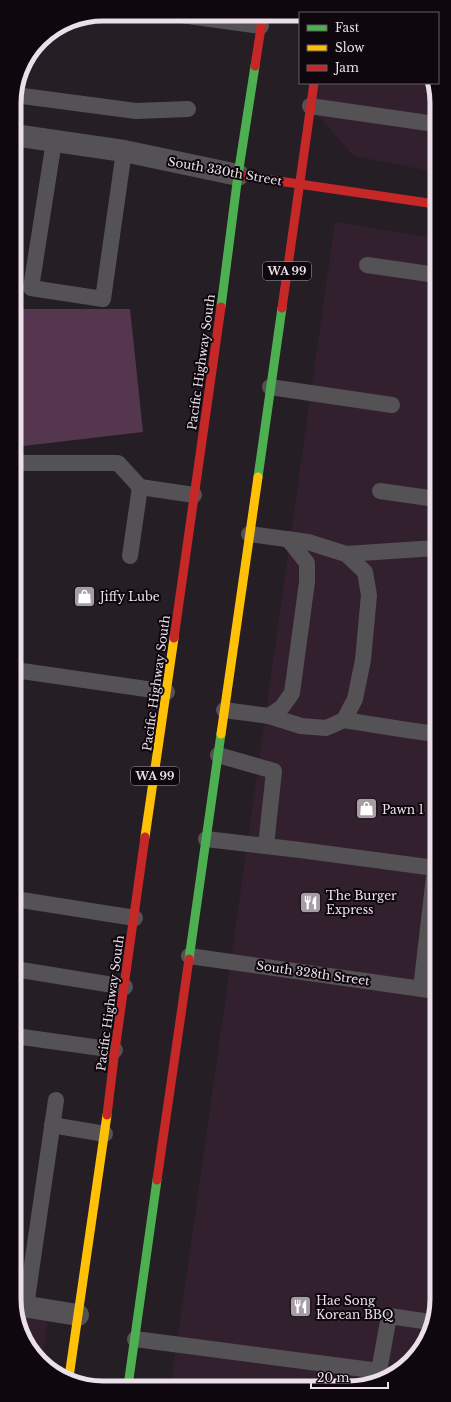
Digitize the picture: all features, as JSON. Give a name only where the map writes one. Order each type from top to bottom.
[{"type":"main road","name":"Pacific Highway South","points":[[69,1374],[167,692],[238,175],[262,21]]},
{"type":"main road","name":"WA 99","points":[[129,1381],[314,84]]},
{"type":"main road","name":"South 330th Street","points":[[238,175],[430,203]]},
{"type":"street","name":"South 330th Street","points":[[21,136],[124,151],[238,175]]},
{"type":"street","points":[[21,1305],[78,1315]]},
{"type":"lane","points":[[21,96],[136,111],[188,109]]},
{"type":"lane","points":[[310,106],[430,123]]},
{"type":"lane","points":[[54,141],[32,288],[103,299],[124,151]]},
{"type":"lane","points":[[367,265],[430,274]]},
{"type":"lane","points":[[270,386],[392,405]]},
{"type":"lane","points":[[21,463],[118,463],[140,487],[194,495]]},
{"type":"lane","points":[[130,556],[140,487]]},
{"type":"lane","points":[[380,491],[430,498]]},
{"type":"lane","points":[[250,534],[308,542],[346,554],[430,548]]},
{"type":"lane","points":[[269,716],[282,707],[292,693],[307,582],[307,563],[288,539]]},
{"type":"lane","points":[[344,720],[356,699],[369,595],[365,572],[346,554]]},
{"type":"lane","points":[[21,671],[167,692]]},
{"type":"lane","points":[[224,710],[269,716],[301,726],[326,728],[344,720],[430,733]]},
{"type":"lane","points":[[218,755],[274,771],[266,846]]},
{"type":"lane","points":[[206,839],[430,867]]},
{"type":"lane","points":[[21,900],[134,918]]},
{"type":"lane","name":"South 328th Street","points":[[189,956],[429,990]]},
{"type":"lane","points":[[21,969],[125,987]]},
{"type":"lane","points":[[429,990],[430,970]]},
{"type":"lane","points":[[21,1037],[115,1050]]},
{"type":"lane","points":[[21,1305],[56,1100]]},
{"type":"lane","points":[[52,1125],[104,1134]]},
{"type":"lane","points":[[135,1339],[379,1375],[389,1316],[427,1322]]},
{"type":"shaded area","points":[[314,84],[427,84],[430,97],[430,171],[354,156],[310,106]]},
{"type":"shaded area","points":[[335,222],[430,237],[430,1305],[427,1320],[424,1331],[410,1353],[389,1370],[374,1377],[348,1381],[172,1381]]},
{"type":"shaded area","points":[[21,309],[130,309],[143,432],[21,446]]},
{"type":"shaded area","points":[[21,1307],[48,1318],[43,1355],[27,1331]]},
{"type":"traffic: fast","points":[[221,307],[238,175],[255,66]]},
{"type":"traffic: fast","points":[[258,477],[282,308]]},
{"type":"traffic: fast","points":[[189,959],[221,734]]},
{"type":"traffic: fast","points":[[129,1381],[157,1180]]},
{"type":"traffic: slow","points":[[221,734],[258,477]]},
{"type":"traffic: slow","points":[[145,837],[174,638]]},
{"type":"traffic: slow","points":[[69,1374],[107,1115]]},
{"type":"traffic: jam","points":[[255,66],[262,21]]},
{"type":"traffic: jam","points":[[282,308],[314,84]]},
{"type":"traffic: jam","points":[[238,175],[430,203]]},
{"type":"traffic: jam","points":[[174,638],[221,307]]},
{"type":"traffic: jam","points":[[107,1115],[145,837]]},
{"type":"traffic: jam","points":[[157,1180],[189,959]]},
{"type":"place","name":"Jiffy Lube","points":[[84,596]]},
{"type":"place","name":"Pawn 1","points":[[366,809]]},
{"type":"place","name":"The Burger Express","points":[[311,902]]},
{"type":"place","name":"Hae Song Korean BBQ","points":[[301,1307]]}]
